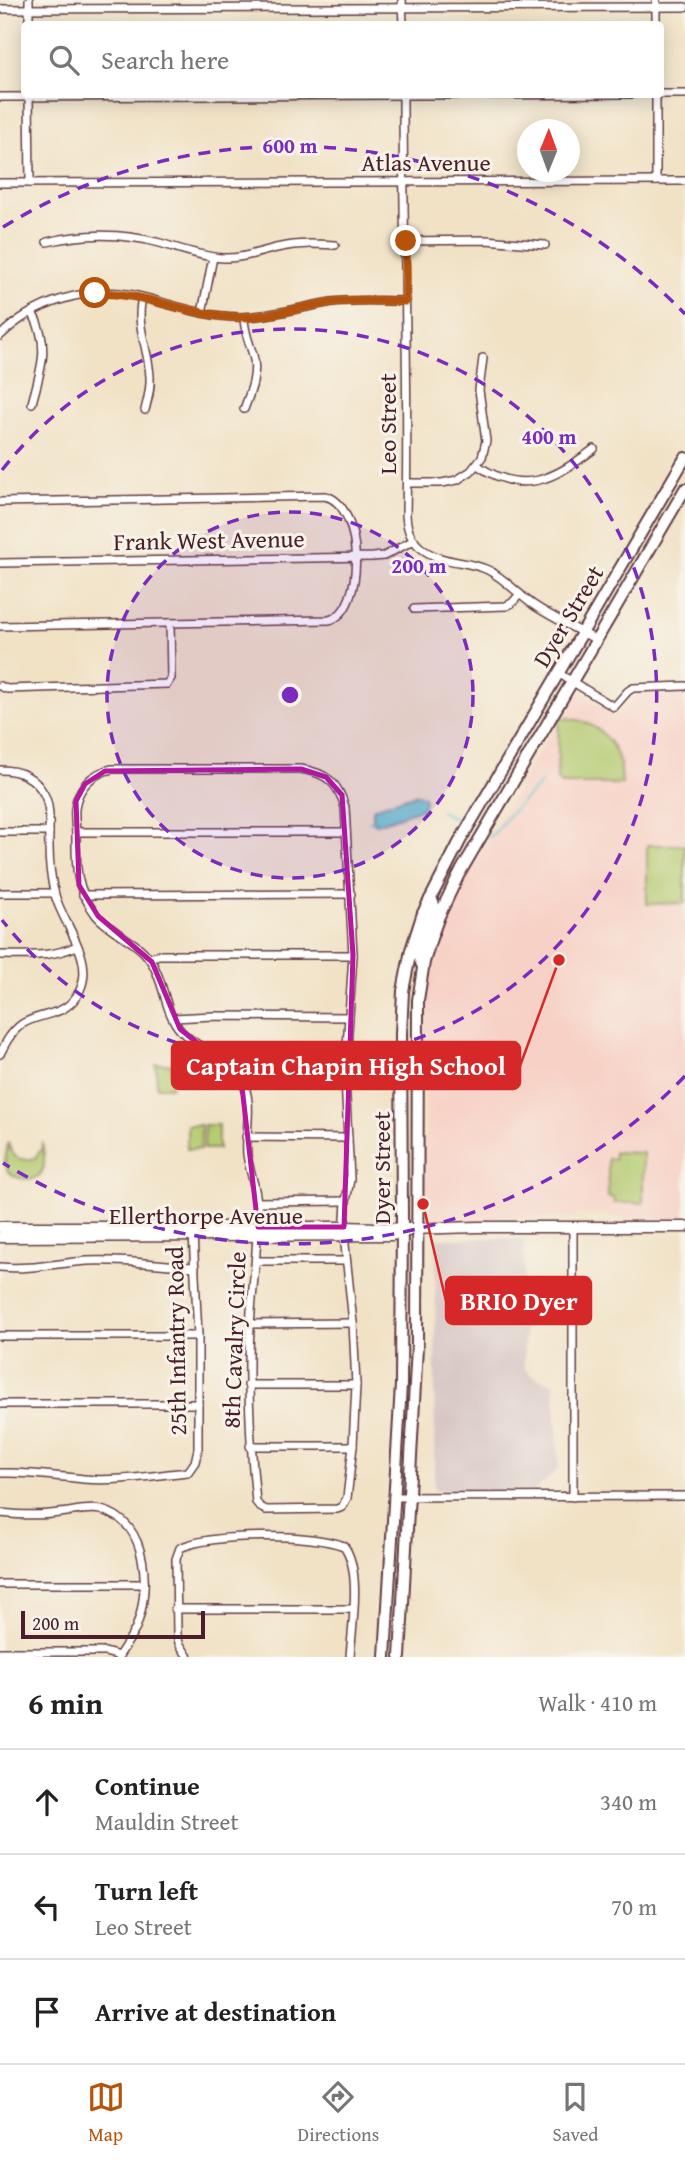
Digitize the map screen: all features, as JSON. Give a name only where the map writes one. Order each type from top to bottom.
[{"type":"main road","name":"Dyer Street","points":[[400,1657],[417,1360],[408,1230],[401,1012],[411,950],[429,898],[461,839],[685,458]]},
{"type":"main road","name":"Dyer Street","points":[[385,1657],[401,1385],[417,1024],[423,967],[449,893],[685,489]]},
{"type":"main road","points":[[523,734],[537,741]]},
{"type":"main road","points":[[423,967],[418,956],[434,905],[429,898]]},
{"type":"street","points":[[656,3],[656,21]]},
{"type":"street","points":[[0,9],[29,4],[656,3],[685,7]]},
{"type":"street","points":[[664,94],[685,94]]},
{"type":"street","points":[[0,97],[21,96]]},
{"type":"street","points":[[29,98],[30,183]]},
{"type":"street","name":"Leo Street","points":[[403,98],[407,525],[414,540]]},
{"type":"street","points":[[656,181],[658,98]]},
{"type":"street","name":"Atlas Avenue","points":[[0,183],[685,181]]},
{"type":"street","points":[[47,242],[81,236],[111,236],[157,242],[213,257],[246,257],[301,244],[335,245]]},
{"type":"street","points":[[406,241],[486,240],[545,245]]},
{"type":"street","points":[[202,313],[213,257]]},
{"type":"street","points":[[0,336],[32,312],[64,299],[95,293],[125,294],[202,313],[244,317],[270,315],[335,302],[406,301]]},
{"type":"street","points":[[142,298],[140,324],[150,374],[145,410]]},
{"type":"street","points":[[32,312],[39,325],[44,347],[43,363],[32,403]]},
{"type":"street","points":[[244,317],[255,373],[244,409]]},
{"type":"street","points":[[407,483],[450,482],[464,476],[482,457],[486,441],[479,390],[483,358]]},
{"type":"street","points":[[477,465],[494,476],[510,480],[542,480],[565,470],[594,449]]},
{"type":"street","points":[[0,502],[325,496],[334,498],[342,505],[352,531],[356,557],[349,598],[342,613],[334,619],[0,626]]},
{"type":"street","points":[[414,540],[430,554],[491,572],[533,605],[597,640]]},
{"type":"street","name":"Frank West Avenue","points":[[0,563],[384,556],[414,540]]},
{"type":"street","points":[[414,608],[506,606],[520,594]]},
{"type":"street","points":[[0,686],[7,689],[167,684],[171,678],[170,622]]},
{"type":"street","points":[[558,673],[614,707],[634,688],[685,686]]},
{"type":"street","name":"8th Cavalry Circle","points":[[83,895],[76,866],[75,809],[79,793],[85,784],[98,774],[112,769],[313,771],[336,785],[345,807],[351,894],[353,955],[345,1077],[350,1179],[344,1231],[356,1385],[347,1498],[342,1507],[337,1509],[266,1510],[256,1502],[250,1446],[248,1385],[258,1232],[257,1202],[247,1155],[248,1110],[241,1078]]},
{"type":"street","points":[[0,770],[22,773],[38,785],[46,796],[54,893],[83,960],[84,975],[76,997],[62,1011],[22,1024],[8,1038],[0,1054]]},
{"type":"street","points":[[0,832],[48,832]]},
{"type":"street","points":[[76,832],[346,832]]},
{"type":"street","points":[[0,893],[54,893]]},
{"type":"street","points":[[83,895],[351,894]]},
{"type":"street","points":[[83,895],[98,916],[139,947],[149,958],[180,1029],[191,1040],[227,1063],[241,1078],[345,1077]]},
{"type":"street","points":[[0,955],[58,954],[77,946]]},
{"type":"street","points":[[149,958],[159,955],[353,955]]},
{"type":"street","points":[[173,1018],[349,1017]]},
{"type":"street","points":[[0,1033],[8,1038]]},
{"type":"street","points":[[246,1137],[348,1138]]},
{"type":"street","points":[[257,1202],[346,1201]]},
{"type":"street","name":"Ellerthorpe Avenue","points":[[0,1227],[258,1232],[685,1227]]},
{"type":"street","points":[[573,1227],[573,1497]]},
{"type":"street","name":"Ellerthorpe Avenue","points":[[0,1237],[193,1232]]},
{"type":"street","name":"25th Infantry Road","points":[[0,1473],[114,1479],[188,1472],[195,1462],[198,1449],[198,1336],[193,1232]]},
{"type":"street","points":[[0,1267],[123,1260],[195,1267]]},
{"type":"street","points":[[256,1261],[346,1261]]},
{"type":"street","points":[[250,1324],[353,1323]]},
{"type":"street","points":[[0,1336],[198,1336]]},
{"type":"street","points":[[248,1385],[356,1385]]},
{"type":"street","points":[[0,1404],[198,1404]]},
{"type":"street","points":[[250,1446],[353,1446]]},
{"type":"street","points":[[393,1497],[685,1496]]},
{"type":"street","points":[[0,1513],[56,1514],[91,1509],[110,1513],[122,1520],[135,1539],[141,1555],[144,1584],[142,1607],[136,1628],[118,1657],[105,1652],[0,1652]]},
{"type":"street","points":[[188,1657],[179,1643],[176,1609],[176,1559],[180,1548],[190,1543],[213,1539],[259,1536],[344,1546],[352,1561],[350,1657]]},
{"type":"street","points":[[0,1584],[144,1584]]},
{"type":"street","points":[[176,1609],[353,1609]]},
{"type":"highlighted area","points":[[301,769],[326,777],[342,795],[353,955],[344,1227],[258,1227],[241,1078],[180,1029],[152,962],[98,916],[79,885],[76,801],[85,784],[105,771]]},
{"type":"shaded area","points":[[575,690],[613,714],[623,710],[639,692],[685,692],[685,1220],[575,1215],[496,1220],[426,1220],[424,1020],[426,989],[435,951],[441,933],[444,933],[447,927],[445,921],[484,845]]},
{"type":"shaded area","points":[[436,1238],[524,1239],[524,1367],[531,1375],[554,1384],[559,1469],[534,1491],[434,1490]]},
{"type":"green space","points":[[559,718],[585,723],[605,736],[618,758],[622,784],[561,784],[557,779]]},
{"type":"green space","points":[[647,845],[685,845],[685,903],[647,904]]},
{"type":"green space","points":[[156,1064],[171,1064],[171,1087],[157,1087]]},
{"type":"green space","points":[[187,1125],[201,1125],[201,1149],[187,1149]]},
{"type":"green space","points":[[204,1125],[218,1125],[218,1149],[204,1149]]},
{"type":"green space","points":[[8,1142],[14,1155],[24,1160],[35,1158],[42,1148],[42,1142],[44,1165],[39,1175],[23,1179],[8,1172],[5,1162]]},
{"type":"green space","points":[[614,1152],[643,1153],[643,1203],[614,1203],[614,1198],[608,1197],[608,1159],[614,1159]]},
{"type":"water","points":[[416,794],[424,796],[425,803],[421,809],[377,824],[373,822],[374,808]]},
{"type":"waterway","points":[[487,837],[493,834],[541,783]]},
{"type":"waterway","points":[[440,811],[463,822]]},
{"type":"waterway","points":[[368,821],[373,821]]},
{"type":"place","name":"Captain Chapin High School","points":[[559,960]]},
{"type":"place","name":"BRIO Dyer","points":[[423,1204]]},
{"type":"route","points":[[95,293],[130,295],[202,313],[237,317],[270,315],[335,302],[406,301],[406,241]]}]
